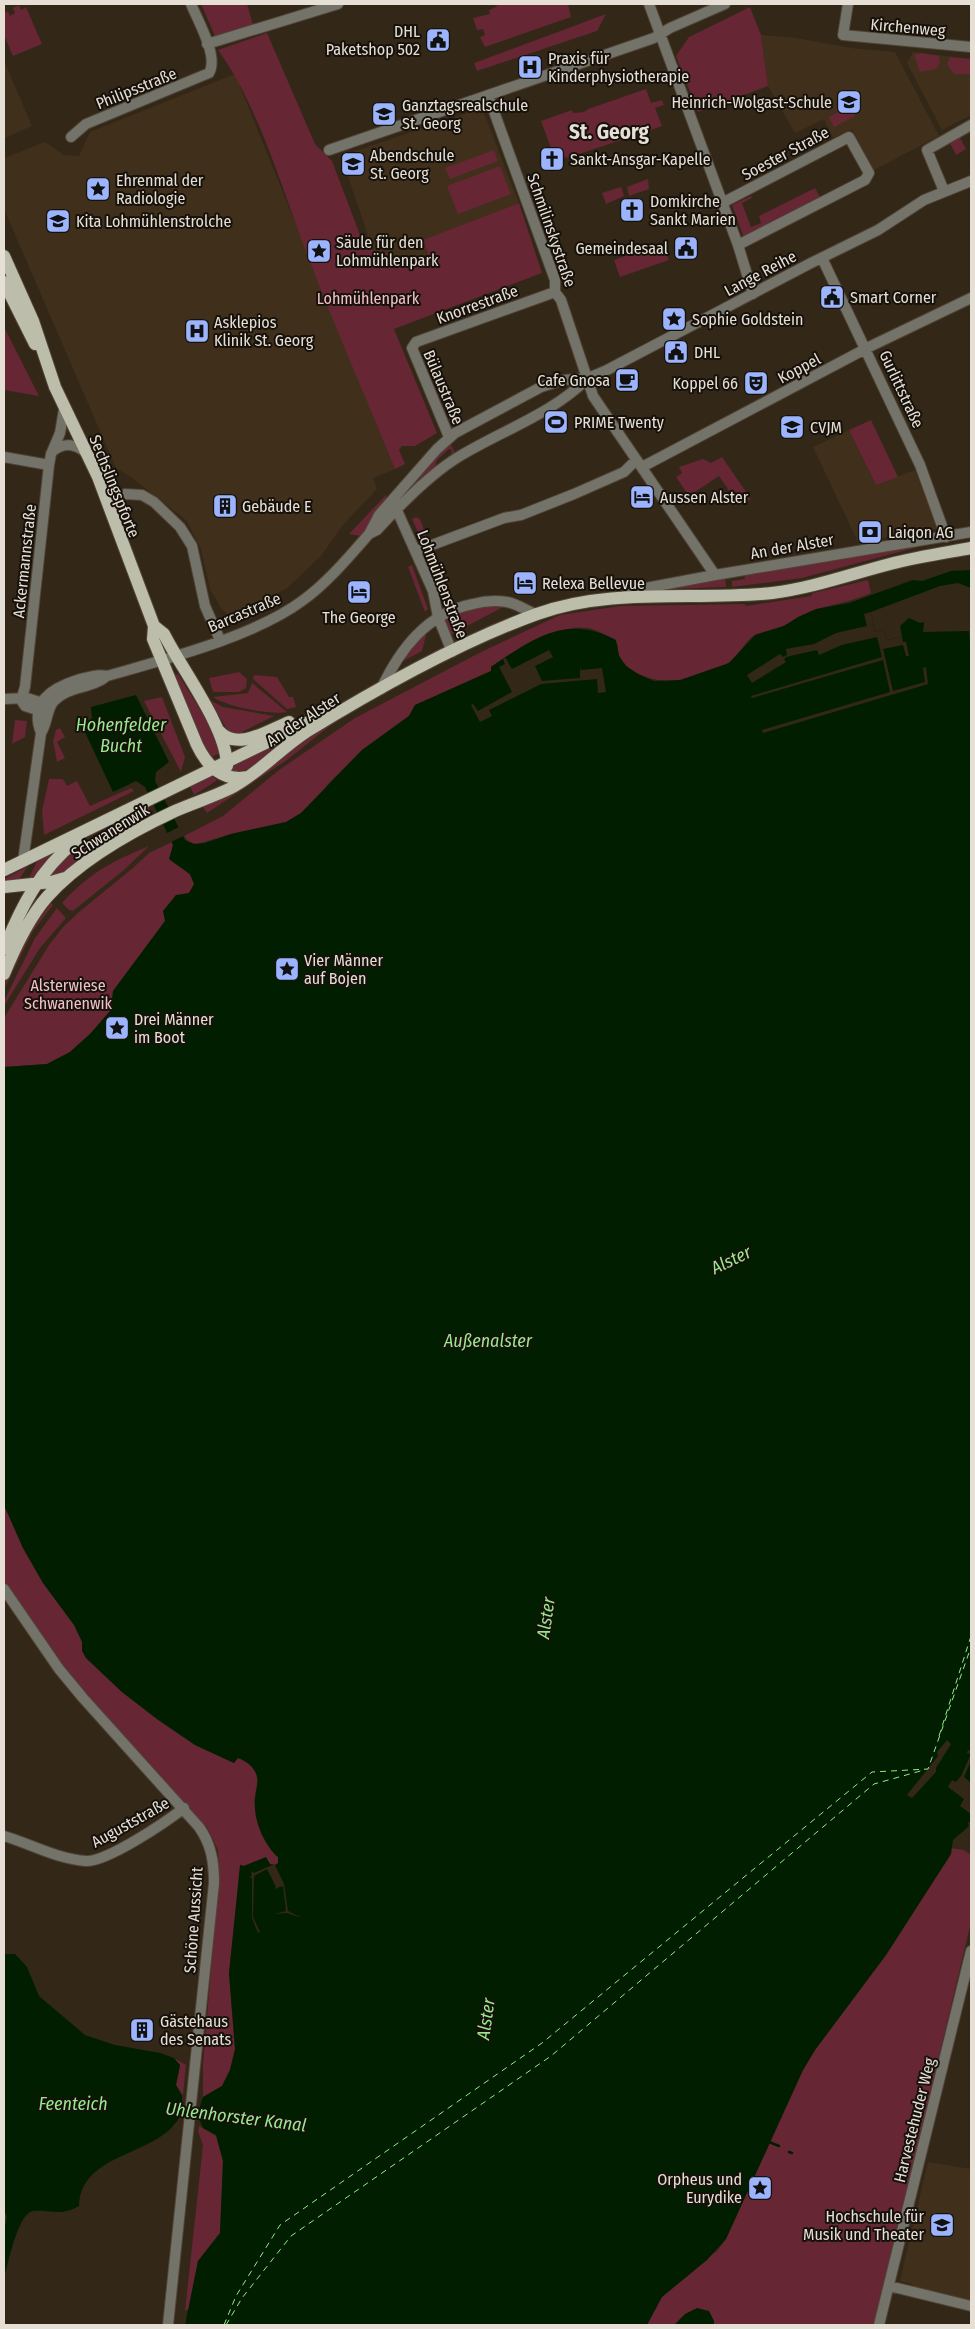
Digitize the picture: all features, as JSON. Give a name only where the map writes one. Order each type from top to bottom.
[{"type":"main road","name":"Sechslingspforte","points":[[4,256],[33,321],[44,359],[64,409],[86,453],[107,502],[154,626],[153,639],[197,746],[211,768],[225,776],[240,779],[248,777]]},
{"type":"main road","name":"Sechslingspforte","points":[[4,282],[25,328],[44,359]]},
{"type":"main road","name":"An der Alster","points":[[263,742],[380,689],[452,652],[535,614],[570,605],[619,598],[731,596],[773,592],[826,582],[891,564],[971,548]]},
{"type":"main road","name":"Sechslingspforte","points":[[154,626],[164,634],[218,732],[227,760],[225,776]]},
{"type":"main road","name":"An der Alster","points":[[248,777],[298,738],[380,689]]},
{"type":"main road","name":"An der Alster","points":[[218,732],[229,740],[242,741],[311,714],[332,710]]},
{"type":"main road","name":"Schwanenwik","points":[[4,870],[90,830],[263,742]]},
{"type":"main road","points":[[198,801],[216,787],[225,776]]},
{"type":"main road","name":"Schwanenwik","points":[[4,974],[16,946],[47,897],[92,858],[155,821],[232,788],[248,777]]},
{"type":"main road","name":"Schwanenwik","points":[[4,949],[19,913],[35,884],[55,858],[90,830]]},
{"type":"main road","points":[[4,887],[35,884],[70,876]]},
{"type":"street","points":[[191,4],[207,44],[338,4]]},
{"type":"street","points":[[649,4],[738,245],[753,294]]},
{"type":"street","points":[[329,150],[661,34],[725,4]]},
{"type":"street","name":"Kirchenweg","points":[[848,4],[843,35],[971,47]]},
{"type":"street","name":"Philipsstraße","points":[[71,137],[86,124],[205,76],[212,68],[213,59],[207,44]]},
{"type":"street","name":"Schmilinskystraße","points":[[488,95],[555,280],[554,292],[561,300],[593,396],[715,575]]},
{"type":"street","points":[[944,191],[927,150],[971,125]]},
{"type":"street","name":"Soester Straße","points":[[722,203],[849,137],[869,175],[865,180],[738,245]]},
{"type":"street","name":"Lange Reihe","points":[[393,500],[450,437],[541,387],[558,382],[588,378],[647,351],[878,230],[904,211],[944,191],[971,181]]},
{"type":"street","name":"Gurlittstraße","points":[[822,258],[920,465],[946,537]]},
{"type":"street","name":"Knorrestraße","points":[[412,348],[416,342],[554,292]]},
{"type":"street","name":"Koppel","points":[[416,551],[504,518],[521,515],[624,472],[971,298]]},
{"type":"street","name":"Bülaustraße","points":[[412,348],[445,432],[450,437]]},
{"type":"street","name":"Lange Reihe","points":[[396,511],[460,455],[566,398],[588,378]]},
{"type":"street","points":[[558,382],[566,387],[566,398]]},
{"type":"street","name":"Ackermannstraße","points":[[21,700],[25,687],[49,465],[51,454],[60,434],[64,409]]},
{"type":"street","points":[[51,454],[60,446],[68,445],[86,453]]},
{"type":"street","points":[[4,457],[49,465]]},
{"type":"street","points":[[107,502],[120,495],[135,493],[148,498],[185,534],[195,557],[205,606],[220,640]]},
{"type":"street","name":"Lohmühlenstraße","points":[[393,500],[396,511],[416,551],[432,591],[438,617],[452,652]]},
{"type":"street","name":"Barcastraße","points":[[369,534],[376,520],[393,500]]},
{"type":"street","name":"Barcastraße","points":[[45,708],[63,694],[100,682],[107,676],[220,640],[272,619],[304,600],[332,574],[369,534],[396,511]]},
{"type":"street","name":"An der Alster","points":[[619,598],[646,588],[715,575],[971,532]]},
{"type":"street","points":[[380,689],[396,658],[412,638],[438,617],[461,606],[488,601],[506,602],[535,614]]},
{"type":"street","points":[[4,699],[21,700],[25,706],[45,708],[37,724],[40,733],[23,861]]},
{"type":"street","name":"Schöne Aussicht","points":[[4,1589],[59,1669],[83,1698],[184,1808],[205,1835],[213,1856],[214,1869],[168,2325]]},
{"type":"street","name":"Auguststraße","points":[[4,1836],[65,1857],[92,1860],[164,1823],[184,1808]]},
{"type":"street","name":"Harvestehuder Weg","points":[[879,2325],[971,1950]]},
{"type":"street","points":[[889,2286],[971,2306]]},
{"type":"shaded area","name":"Heinrich-Wolgast-Schule","points":[[761,35],[796,38],[851,48],[895,52],[939,136],[874,170],[852,129],[833,138],[824,119],[795,133],[768,86]]},
{"type":"shaded area","points":[[913,52],[971,59],[971,115],[942,130],[907,63]]},
{"type":"shaded area","points":[[4,61],[32,126],[4,138]]},
{"type":"shaded area","name":"Asklepios Klinik St. Georg","points":[[235,74],[395,469],[373,478],[377,489],[342,526],[321,556],[286,589],[228,615],[221,608],[210,589],[201,549],[187,521],[131,477],[116,468],[4,209],[4,158],[45,142],[64,155],[79,156],[90,132]]},
{"type":"shaded area","points":[[482,108],[519,203],[424,240],[429,256],[394,269],[388,254],[373,250],[341,156]]},
{"type":"shaded area","points":[[849,430],[876,485],[915,470],[937,529],[858,542],[813,447]]},
{"type":"shaded area","name":"Hochschule für Musik und Theater","points":[[928,2162],[971,2169],[971,2304],[920,2292],[912,2284],[900,2281]]},
{"type":"green space","points":[[201,4],[247,4],[253,25],[215,36]]},
{"type":"green space","points":[[498,4],[568,4],[571,17],[485,47],[480,37],[485,35],[483,29],[477,30],[473,18],[490,14],[489,10]]},
{"type":"green space","points":[[19,5],[21,10],[26,7],[42,44],[13,56],[4,35],[4,13],[8,11],[10,16],[15,13],[13,8]]},
{"type":"green space","points":[[750,7],[761,35],[768,86],[698,112],[676,56],[689,37]]},
{"type":"green space","points":[[606,14],[597,31],[477,71],[474,63]]},
{"type":"green space","name":"Lohmühlenpark","points":[[267,33],[315,144],[332,161],[365,248],[388,254],[394,269],[429,256],[423,240],[519,203],[542,273],[394,329],[437,433],[415,446],[402,446],[399,450],[405,464],[395,469],[320,288],[259,125],[247,99],[218,50]]},
{"type":"green space","points":[[921,53],[939,56],[940,63],[936,69],[920,72],[914,55]]},
{"type":"green space","points":[[950,57],[971,59],[971,74],[954,74],[947,64]]},
{"type":"green space","points":[[646,89],[651,103],[662,100],[664,105],[655,108],[662,126],[626,139],[624,135],[620,137],[621,140],[567,158],[561,155],[562,148],[552,151],[541,121],[572,110],[573,113],[584,112]]},
{"type":"green space","points":[[849,106],[855,116],[834,127],[829,117]]},
{"type":"green space","points":[[960,138],[966,149],[956,155],[950,143]]},
{"type":"green space","points":[[494,150],[498,161],[450,179],[445,168]]},
{"type":"green space","points":[[500,166],[511,194],[458,214],[447,186]]},
{"type":"green space","points":[[648,179],[649,189],[629,196],[627,187]]},
{"type":"green space","points":[[621,187],[624,196],[606,204],[602,193]]},
{"type":"green space","points":[[815,188],[820,197],[744,238],[732,205],[751,196],[752,198],[742,203],[751,227],[761,223],[759,216]]},
{"type":"green space","points":[[653,246],[655,253],[665,250],[669,260],[620,277],[614,260]]},
{"type":"green space","points":[[4,327],[39,396],[4,390]]},
{"type":"green space","points":[[871,420],[898,477],[876,485],[849,430]]},
{"type":"green space","points":[[450,442],[456,455],[451,455],[452,450],[449,449],[437,460],[435,467],[406,497],[405,494]]},
{"type":"green space","points":[[722,457],[751,499],[739,505],[719,476],[689,496],[676,477],[682,473],[679,467],[703,459],[711,463]]},
{"type":"green space","points":[[386,495],[386,501],[361,536],[349,534]]},
{"type":"green space","points":[[416,517],[420,519],[426,535],[422,541],[412,519]]},
{"type":"green space","points":[[971,535],[971,537],[929,544],[802,578],[732,587],[732,581],[745,579],[744,574]]},
{"type":"green space","points":[[412,565],[428,609],[425,612],[408,567]]},
{"type":"green space","points":[[725,577],[726,587],[671,589],[670,586]]},
{"type":"green space","points":[[868,580],[871,593],[817,609],[783,626],[757,634],[728,663],[693,678],[667,681],[643,676],[632,670],[621,659],[618,653],[618,645],[596,630],[576,628],[550,634],[512,653],[491,667],[491,671],[415,705],[409,716],[362,750],[328,784],[316,800],[301,813],[286,822],[231,834],[197,844],[189,842],[184,836],[223,816],[279,770],[355,718],[481,652],[560,615],[620,606],[744,604],[746,606],[811,596],[813,593]]},
{"type":"green space","points":[[484,606],[505,606],[450,635],[443,620],[451,615]]},
{"type":"green space","points":[[427,631],[422,651],[396,665]]},
{"type":"green space","points":[[239,672],[247,679],[246,688],[239,692],[213,692],[209,678]]},
{"type":"green space","points":[[178,674],[215,734],[220,753],[212,757],[209,757],[174,675]]},
{"type":"green space","points":[[254,675],[277,677],[289,697],[293,697],[296,707],[287,709],[253,679]]},
{"type":"green space","points":[[252,683],[287,712],[271,713],[249,709],[228,704],[213,697],[248,693]]},
{"type":"green space","points":[[162,697],[185,757],[181,772],[144,701]]},
{"type":"green space","points":[[210,700],[223,707],[274,716],[242,732],[240,736],[228,731]]},
{"type":"green space","points":[[15,720],[27,721],[25,737],[12,744]]},
{"type":"green space","points":[[337,720],[287,760],[207,813],[203,807],[254,776]]},
{"type":"green space","points":[[60,728],[65,737],[57,742],[65,758],[57,762],[53,741],[56,730]]},
{"type":"green space","points":[[288,737],[255,765],[240,772],[232,772],[233,764]]},
{"type":"green space","points":[[211,775],[217,780],[194,795],[190,786]]},
{"type":"green space","points":[[49,779],[63,779],[67,786],[77,781],[90,806],[131,788],[134,791],[44,835],[42,811]]},
{"type":"green space","points":[[148,806],[152,815],[104,840],[67,871],[50,877],[48,874],[81,843]]},
{"type":"green space","name":"Alsterwiese Schwanenwik","points":[[172,842],[171,861],[190,876],[194,885],[192,890],[186,895],[176,895],[165,921],[113,991],[111,1010],[90,1034],[70,1052],[47,1064],[4,1067],[4,1018],[49,945],[63,927],[79,912],[149,853]]},
{"type":"green space","points":[[149,846],[124,870],[73,911],[69,910],[62,903],[101,869]]},
{"type":"green space","points":[[51,854],[32,878],[29,878],[39,857]]},
{"type":"green space","points":[[29,864],[19,880],[4,883],[4,879]]},
{"type":"green space","points":[[51,903],[53,905],[33,931],[4,989],[4,985],[31,931]]},
{"type":"green space","points":[[57,908],[66,918],[40,948],[4,1006],[4,1001],[35,938]]},
{"type":"green space","points":[[4,1505],[23,1548],[43,1583],[74,1625],[83,1642],[86,1658],[122,1692],[157,1719],[195,1745],[234,1763],[238,1758],[246,1761],[254,1769],[258,1777],[254,1802],[278,1857],[278,1863],[275,1865],[269,1864],[266,1857],[244,1866],[241,1865],[229,1973],[235,2049],[230,2070],[222,2086],[203,2097],[203,2064],[219,1874],[218,1850],[208,1829],[84,1694],[4,1582]]},
{"type":"green space","points":[[950,1848],[964,1850],[971,1855],[971,1922],[875,2325],[630,2325],[640,2303],[717,2251],[726,2239],[803,2070],[815,2050],[886,1955],[951,1854]]},
{"type":"green space","points":[[174,2058],[186,2065],[183,2095],[176,2085],[180,2065]]},
{"type":"green space","points":[[199,2126],[216,2136],[223,2161],[220,2233],[198,2261],[189,2309],[185,2311],[203,2145],[198,2131]]},
{"type":"water","name":"Außenalster","points":[[971,570],[971,588],[958,583],[940,586],[871,612],[875,632],[884,630],[887,640],[902,637],[900,626],[909,618],[920,623],[924,622],[923,632],[969,631],[971,654],[971,1820],[968,1823],[969,1826],[953,1840],[951,1854],[886,1955],[815,2050],[803,2070],[726,2239],[707,2260],[662,2297],[647,2325],[185,2325],[198,2261],[220,2233],[223,2161],[216,2135],[203,2128],[198,2116],[181,2114],[171,2128],[157,2139],[107,2164],[93,2174],[83,2188],[79,2206],[66,2211],[33,2211],[28,2214],[18,2229],[4,2278],[4,2229],[7,2217],[4,2210],[4,1954],[15,1954],[27,1967],[39,1996],[85,2035],[115,2045],[160,2053],[174,2058],[180,2065],[176,2085],[182,2096],[182,2103],[200,2106],[203,2097],[222,2086],[230,2070],[235,2049],[229,1973],[240,1865],[244,1866],[266,1857],[270,1864],[275,1865],[278,1863],[278,1857],[268,1846],[260,1831],[255,1807],[257,1780],[256,1773],[252,1767],[238,1758],[234,1763],[195,1745],[122,1692],[86,1658],[82,1651],[82,1642],[74,1625],[43,1583],[23,1548],[4,1505],[4,1067],[47,1064],[70,1052],[90,1034],[111,1010],[113,991],[165,921],[163,911],[176,895],[189,893],[194,884],[190,874],[169,859],[173,845],[145,787],[136,781],[113,792],[83,728],[92,718],[91,707],[136,695],[169,762],[156,772],[155,781],[185,840],[194,844],[205,843],[231,834],[286,822],[301,813],[362,750],[409,716],[415,705],[491,671],[491,667],[521,647],[551,633],[566,629],[598,632],[616,640],[619,656],[626,666],[638,674],[654,681],[680,680],[729,663],[755,635],[784,626],[816,609],[849,603],[913,580],[922,581],[951,571]]},
{"type":"water","points":[[697,2308],[709,2311],[714,2325],[674,2325],[685,2314]]},
{"type":"pier","points":[[871,612],[875,632],[884,630],[887,640],[902,637],[903,642],[906,642],[909,656],[906,656],[903,645],[883,649],[893,691],[925,682],[923,668],[926,667],[928,684],[763,733],[762,730],[890,692],[883,660],[752,698],[751,696],[882,657],[877,637],[842,645],[819,655],[817,650],[786,657],[784,659],[786,662],[752,683],[747,675],[780,654],[783,657],[787,655],[786,649],[814,644],[836,633],[867,626],[864,614]]},
{"type":"pier","points":[[549,650],[553,657],[535,666],[542,681],[580,678],[580,667],[581,670],[602,668],[606,692],[598,693],[597,679],[541,684],[489,710],[492,716],[480,722],[471,705],[473,704],[478,711],[512,692],[499,667],[505,664],[503,659],[505,657],[512,669]]},
{"type":"pier","points":[[181,826],[185,835],[169,843],[165,834]]},
{"type":"pier","points":[[947,1740],[951,1744],[936,1768],[936,1772],[912,1798],[907,1795],[938,1756],[937,1752]]},
{"type":"pier","points":[[971,1754],[971,1761],[964,1777],[971,1783],[971,1814],[960,1806],[964,1799],[948,1787],[952,1780],[956,1782],[961,1776]]},
{"type":"pier","points":[[275,1865],[284,1884],[288,1911],[302,1918],[287,1913],[275,1914],[286,1911],[283,1886],[274,1889],[276,1887],[267,1869],[254,1876],[253,1917],[260,1932],[258,1933],[252,1918],[252,1878],[249,1876],[252,1876],[251,1871],[254,1873]]},
{"type":"pier","points":[[183,2096],[185,2101],[198,2103],[201,2098],[198,2124],[196,2119],[182,2117],[180,2122]]},
{"type":"waterway","points":[[769,2142],[779,2146]]},
{"type":"ferry route","points":[[939,1736],[971,1636]]},
{"type":"ferry route","points":[[224,2325],[236,2296],[280,2225],[542,2043],[872,1772],[928,1769],[971,1647]]},
{"type":"ferry route","points":[[226,2325],[242,2298],[291,2236],[551,2056],[874,1784],[924,1770]]},
{"type":"place","name":"DHL Paketshop 502","points":[[438,40]]},
{"type":"place","name":"Praxis für Kinderphysiotherapie","points":[[530,67]]},
{"type":"place","name":"Heinrich-Wolgast-Schule","points":[[849,102]]},
{"type":"place","name":"Ganztagsrealschule St. Georg","points":[[384,114]]},
{"type":"place","name":"Sankt-Ansgar-Kapelle","points":[[552,159]]},
{"type":"place","name":"Abendschule St. Georg","points":[[353,164]]},
{"type":"place","name":"Ehrenmal der Radiologie","points":[[98,189]]},
{"type":"place","name":"Domkirche Sankt Marien","points":[[632,210]]},
{"type":"place","name":"Kita Lohmühlenstrolche","points":[[58,221]]},
{"type":"place","name":"Gemeindesaal","points":[[686,248]]},
{"type":"place","name":"Säule für den Lohmühlenpark","points":[[319,251]]},
{"type":"place","name":"Smart Corner","points":[[832,297]]},
{"type":"place","name":"Sophie Goldstein","points":[[674,319]]},
{"type":"place","name":"Asklepios Klinik St. Georg","points":[[197,331]]},
{"type":"place","name":"DHL","points":[[676,352]]},
{"type":"place","name":"Cafe Gnosa","points":[[627,380]]},
{"type":"place","name":"Koppel 66","points":[[756,383]]},
{"type":"place","name":"PRIME Twenty","points":[[556,422]]},
{"type":"place","name":"CVJM","points":[[792,427]]},
{"type":"place","name":"Aussen Alster","points":[[642,497]]},
{"type":"place","name":"Gebäude E","points":[[225,506]]},
{"type":"place","name":"Laiqon AG","points":[[870,532]]},
{"type":"place","name":"Relexa Bellevue","points":[[525,583]]},
{"type":"place","name":"The George","points":[[359,592]]},
{"type":"place","name":"Vier Männer auf Bojen","points":[[287,969]]},
{"type":"place","name":"Drei Männer im Boot","points":[[117,1028]]},
{"type":"place","name":"Gästehaus des Senats","points":[[142,2030]]},
{"type":"place","name":"Orpheus und Eurydike","points":[[760,2188]]},
{"type":"place","name":"Hochschule für Musik und Theater","points":[[942,2225]]},
{"type":"district","name":"St. Georg","points":[[609,132]]},
{"type":"water label","name":"Hohenfelder Bucht","points":[[121,735]]},
{"type":"water label","name":"Alster","points":[[731,1260]]},
{"type":"water label","name":"Alster","points":[[546,1618]]},
{"type":"water label","name":"Alster","points":[[486,2019]]},
{"type":"water label","name":"Feenteich","points":[[73,2104]]},
{"type":"water label","name":"Uhlenhorster Kanal","points":[[236,2117]]}]
